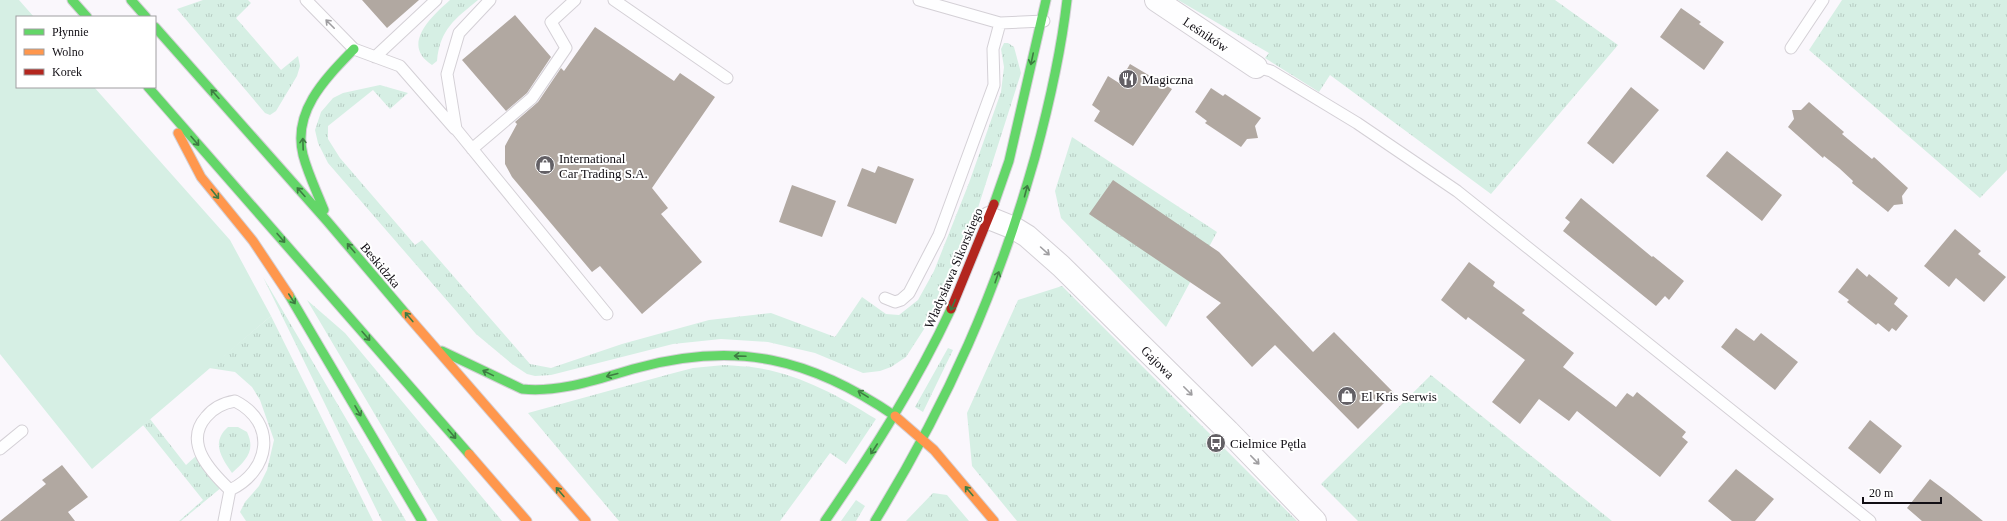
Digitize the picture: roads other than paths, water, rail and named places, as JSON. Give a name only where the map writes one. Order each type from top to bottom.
[{"type":"main road","points":[[72,0],[86,16]]},
{"type":"main road","points":[[131,0],[145,16]]},
{"type":"main road","name":"Władysława Sikorskiego","points":[[825,521],[846,493],[895,416],[952,307],[989,218],[1005,172],[1046,0]]},
{"type":"main road","points":[[875,521],[924,440],[947,396],[980,326],[1024,199],[1053,87],[1065,20],[1067,0]]},
{"type":"main road","name":"Beskidzka","points":[[156,28],[327,221],[434,347],[586,521]]},
{"type":"main road","points":[[327,221],[302,149],[304,124],[310,100],[316,90],[354,48]]},
{"type":"main road","points":[[149,88],[527,521]]},
{"type":"main road","points":[[160,101],[201,177],[253,241],[293,301],[422,521]]},
{"type":"main road","points":[[434,347],[522,389],[536,392],[567,387],[686,357],[731,355],[759,357],[807,368],[830,377],[861,393],[895,416],[924,440],[994,521]]},
{"type":"street","name":"Leśników","points":[[1156,0],[1256,67]]},
{"type":"street","name":"Gajowa","points":[[989,218],[1014,228],[1027,236],[1083,287],[1315,521]]},
{"type":"lane","points":[[306,0],[354,48],[400,66],[456,129],[607,314]]},
{"type":"lane","points":[[375,56],[436,0]]},
{"type":"lane","points":[[456,129],[447,74],[459,33],[490,0]]},
{"type":"lane","points":[[472,149],[532,98],[566,48],[551,22],[575,0]]},
{"type":"lane","points":[[614,0],[727,78]]},
{"type":"lane","points":[[919,0],[1000,23],[1065,20]]},
{"type":"lane","points":[[1791,48],[1823,0]]},
{"type":"lane","points":[[885,298],[895,302],[901,300],[909,293],[939,235],[994,85],[993,49],[1000,23]]},
{"type":"lane","points":[[1256,67],[1271,71],[1357,123],[1457,191],[1870,521]]},
{"type":"lane","points":[[224,521],[230,490],[246,481],[260,464],[264,440],[262,429],[258,420],[252,412],[235,401],[224,403],[210,411],[200,424],[197,436],[198,446],[208,467],[230,490]]},
{"type":"lane","points":[[0,449],[22,431]]},
{"type":"place","name":"Magiczna","points":[[1128,79]]},
{"type":"place","name":"International Car Trading S.A.","points":[[545,165]]},
{"type":"place","name":"El Kris Serwis","points":[[1347,396]]},
{"type":"place","name":"Cielmice Pętla","points":[[1216,443]]}]
